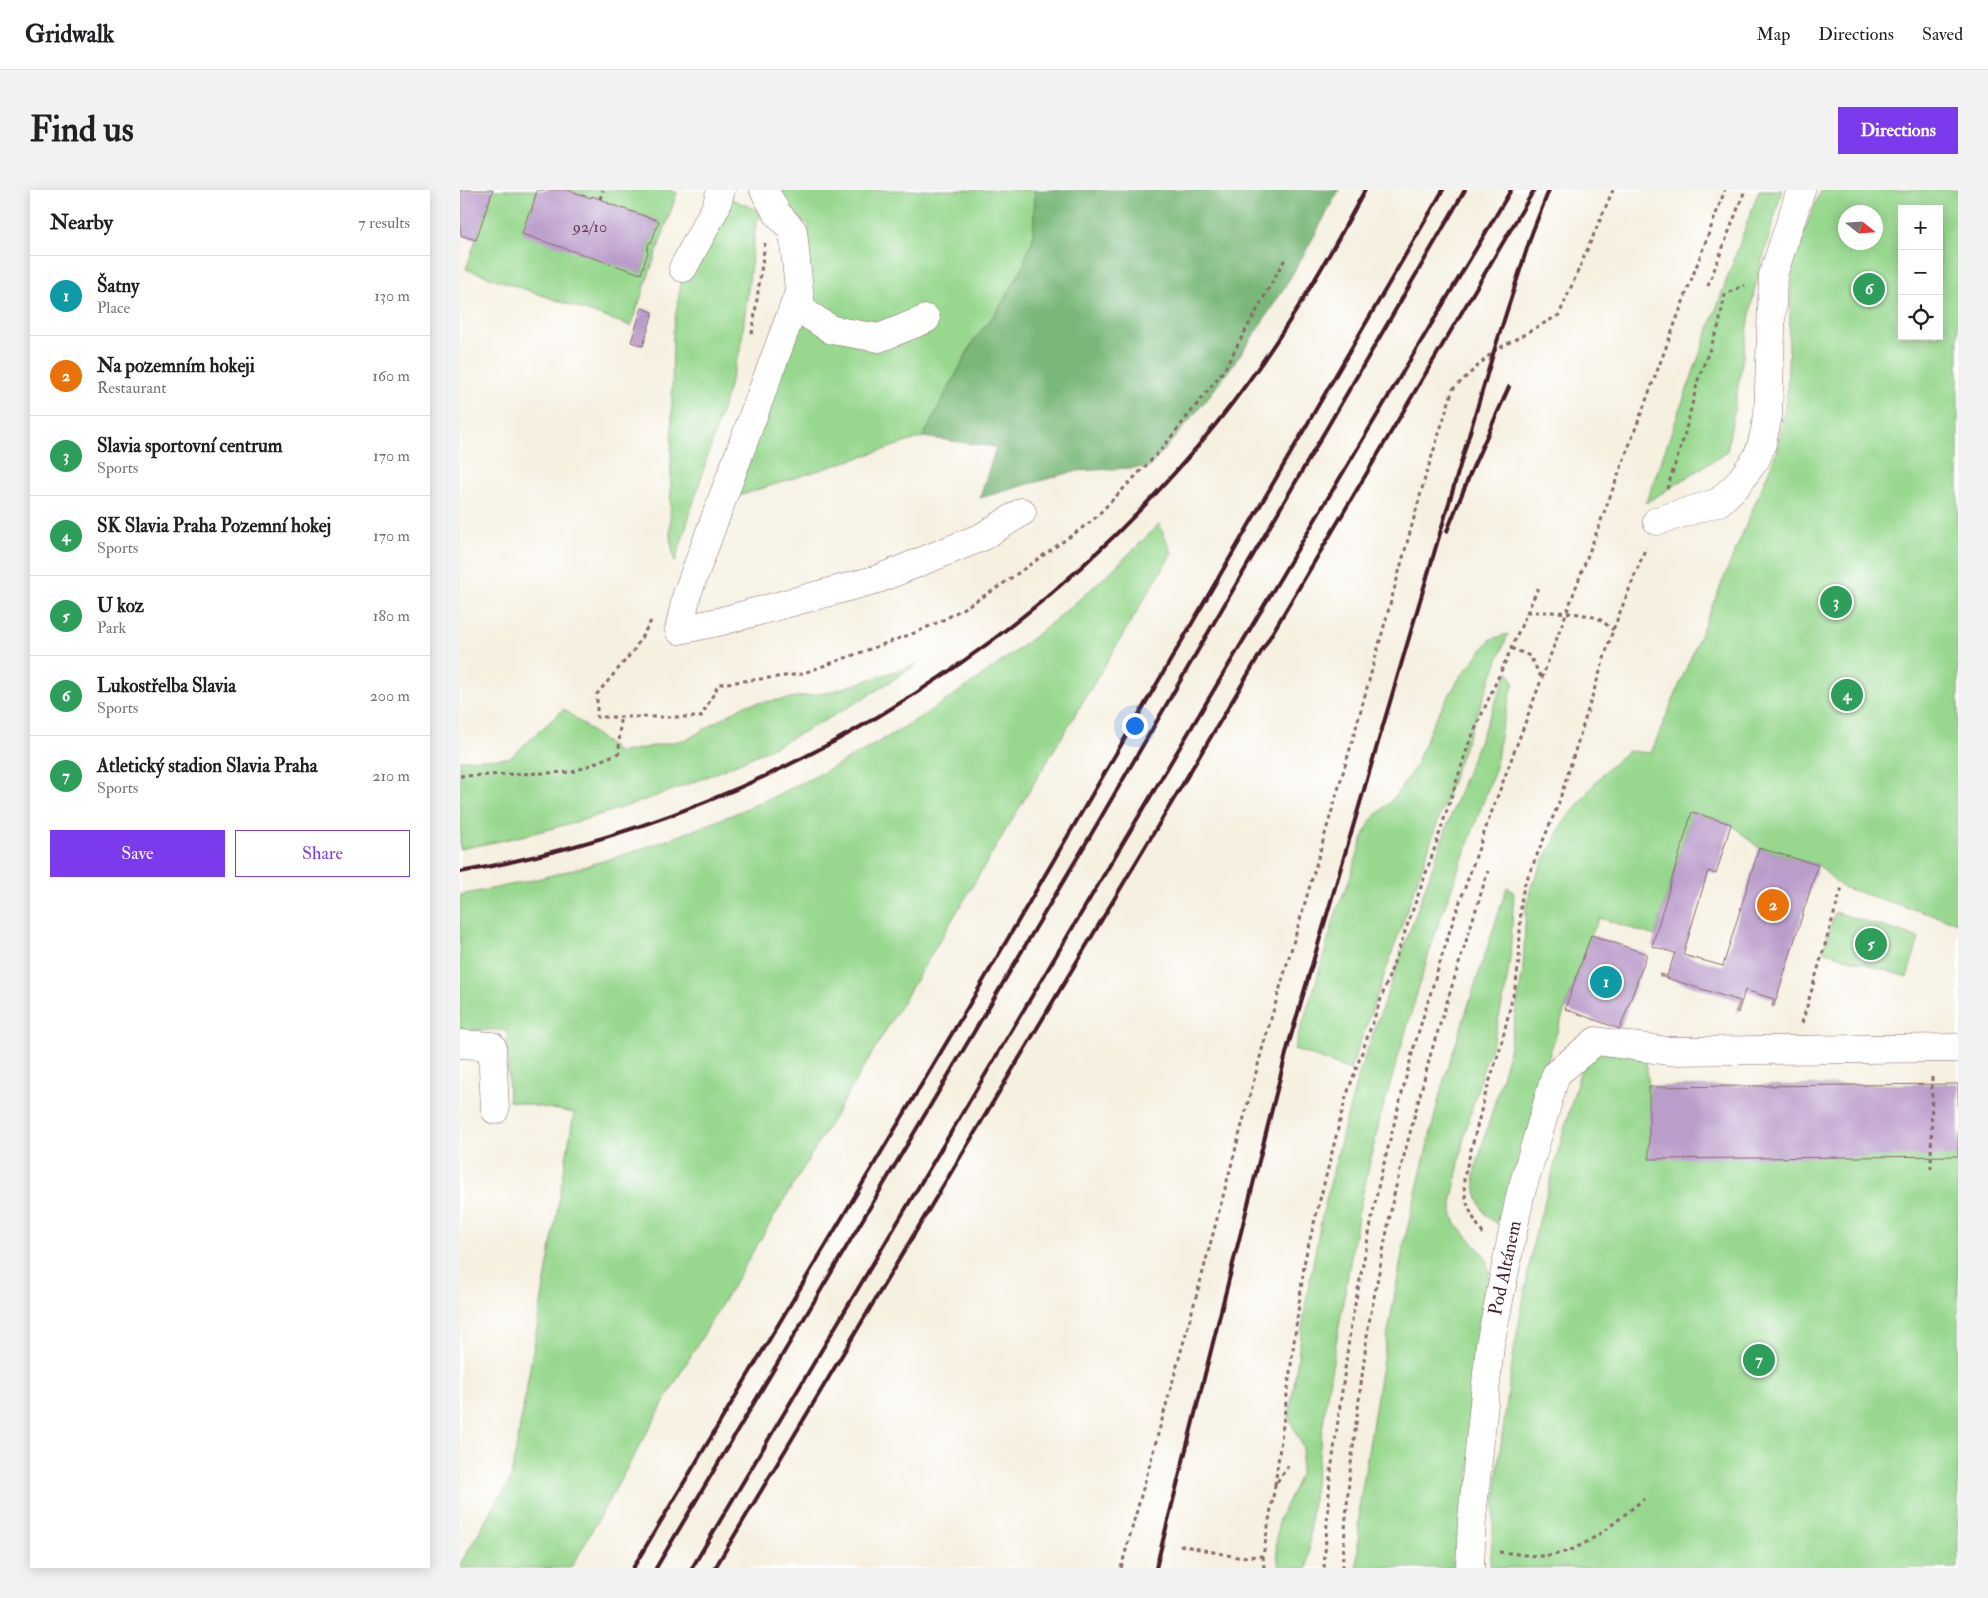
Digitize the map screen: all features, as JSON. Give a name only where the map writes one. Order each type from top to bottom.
[{"type":"lane","points":[[682,268],[716,207],[721,190]]},
{"type":"lane","points":[[764,190],[777,213],[794,231],[798,295],[801,310],[832,330],[879,338],[926,319]]},
{"type":"lane","points":[[1657,521],[1719,502],[1737,484],[1756,459],[1762,447],[1768,416],[1773,275],[1802,190]]},
{"type":"lane","points":[[798,295],[687,594],[678,630],[718,622],[878,579],[982,537],[1022,512]]},
{"type":"lane","name":"Pod Altánem","points":[[1470,1559],[1472,1518],[1490,1345],[1520,1196],[1556,1074],[1596,1041],[1668,1051],[1958,1048]]},
{"type":"lane","points":[[460,1044],[492,1046],[495,1110]]},
{"type":"path","points":[[600,199],[603,190]]},
{"type":"path","points":[[1121,1568],[1263,1046],[1352,742],[1425,478],[1453,389],[1494,351],[1559,315],[1613,190]]},
{"type":"path","points":[[1324,1568],[1330,1479],[1348,1344],[1379,1183],[1413,1050],[1451,927],[1725,190]]},
{"type":"path","points":[[1708,286],[1745,190]]},
{"type":"path","points":[[751,336],[765,241]]},
{"type":"path","points":[[1484,1236],[1466,1202],[1464,1177],[1486,1092],[1500,1049],[1516,983],[1519,960],[1521,902],[1524,886],[1558,805],[1613,630],[1657,521],[1684,437],[1698,380],[1718,325],[1725,294],[1734,289]]},
{"type":"path","points":[[1264,1568],[1263,1556],[1275,1485],[1305,1259],[1346,1097],[1432,856],[1469,743],[1538,588]]},
{"type":"path","points":[[1527,612],[1567,613],[1600,620],[1613,630]]},
{"type":"path","points":[[653,617],[634,650],[597,694],[597,717],[701,717]]},
{"type":"path","points":[[1511,648],[1530,656],[1542,679]]},
{"type":"path","points":[[460,776],[573,772],[619,753],[620,718]]},
{"type":"path","points":[[1342,1568],[1348,1480],[1368,1328],[1394,1190],[1430,1053],[1488,871]]},
{"type":"path","points":[[1793,1050],[1842,886]]},
{"type":"path","points":[[1931,1091],[1931,1170]]},
{"type":"path","points":[[1275,1485],[1288,1466]]},
{"type":"path","points":[[1470,1559],[1541,1556],[1572,1550],[1590,1541],[1644,1499]]},
{"type":"path","points":[[1180,1546],[1237,1556],[1263,1556]]},
{"type":"green space","points":[[493,190],[537,190],[531,212],[529,212],[641,273],[648,252],[649,242],[651,242],[659,221],[592,196],[591,198],[568,190],[669,190],[677,193],[631,326],[466,269]]},
{"type":"green space","points":[[781,190],[1035,190],[1033,238],[1021,271],[998,310],[974,340],[923,437],[732,498],[809,273],[809,224],[777,213]]},
{"type":"green space","points":[[1035,190],[1339,190],[1295,270],[1253,336],[1210,394],[1149,467],[1075,471],[980,498],[996,447],[923,437],[974,340],[998,310],[1021,271],[1033,238]]},
{"type":"green space","points":[[1759,190],[1782,190],[1754,291],[1727,452],[1646,503]]},
{"type":"green space","points":[[1821,190],[1958,190],[1958,923],[1842,887],[1818,865],[1759,848],[1731,824],[1692,812],[1655,936],[1600,918],[1591,935],[1551,1049],[1503,1225],[1489,1218],[1484,1212],[1478,1197],[1474,1174],[1508,1057],[1523,970],[1526,909],[1532,884],[1563,823],[1604,772],[1628,751],[1651,753],[1777,451],[1787,394],[1792,261]]},
{"type":"green space","points":[[727,197],[764,213],[756,222],[741,347],[675,563],[670,537],[673,331],[681,283],[691,268]]},
{"type":"green space","points":[[1159,524],[1172,553],[681,1372],[571,1568],[460,1568],[460,1564],[511,1478],[574,1113],[509,1101],[507,1030],[460,1030],[460,895],[558,873],[655,844],[748,808],[839,764],[926,714],[1008,657],[1086,593]]},
{"type":"green space","points":[[1508,634],[1464,747],[1350,1070],[1294,1049],[1337,909],[1371,820],[1394,798],[1415,767],[1434,721],[1460,677],[1491,639]]},
{"type":"green space","points":[[917,664],[811,728],[698,780],[640,802],[581,821],[460,849],[460,760],[510,758],[564,709],[619,753],[688,739],[745,705],[831,692]]},
{"type":"green space","points":[[1508,671],[1514,682],[1501,730],[1496,767],[1435,933],[1380,1118],[1359,1211],[1326,1401],[1311,1515],[1308,1568],[1279,1568],[1276,1544],[1279,1519],[1300,1476],[1303,1447],[1289,1418],[1307,1295],[1321,1221],[1345,1124],[1359,1073],[1464,779]]},
{"type":"green space","points":[[1507,887],[1514,892],[1506,987],[1494,1039],[1482,1073],[1464,1137],[1452,1199],[1452,1213],[1456,1224],[1486,1257],[1491,1286],[1459,1568],[1357,1568],[1360,1502],[1405,1238],[1442,1086]]},
{"type":"green space","points":[[1835,912],[1919,938],[1907,977],[1823,951]]},
{"type":"green space","points":[[1592,1049],[1645,1053],[1649,1087],[1958,1084],[1958,1568],[1490,1568],[1498,1466],[1514,1351],[1534,1240],[1580,1072]]},
{"type":"building","points":[[460,190],[493,190],[476,240],[460,235]]},
{"type":"building","points":[[537,190],[568,190],[591,198],[592,196],[659,221],[651,243],[649,242],[641,274],[522,234]]},
{"type":"building","points":[[642,308],[653,312],[643,346],[631,342]]},
{"type":"building","points":[[1692,812],[1731,824],[1716,874],[1708,871],[1683,955],[1723,966],[1759,848],[1818,865],[1774,1006],[1772,1006],[1774,999],[1745,990],[1738,1013],[1736,1012],[1740,1001],[1660,976],[1660,974],[1667,976],[1675,953],[1652,946]]},
{"type":"building","points":[[1591,935],[1647,954],[1620,1029],[1565,1009]]},
{"type":"building","points":[[1958,1084],[1958,1156],[1649,1159],[1649,1087]]},
{"type":"railway","points":[[460,872],[570,847],[677,813],[780,769],[878,716],[972,655],[1060,585],[1142,508],[1216,424],[1277,340],[1331,251],[1365,190]]},
{"type":"railway","points":[[633,1568],[972,1000],[1443,190]]},
{"type":"railway","points":[[656,1568],[1089,838],[1465,190]]},
{"type":"railway","points":[[692,1568],[1511,190]]},
{"type":"railway","points":[[715,1568],[1215,730],[1534,190]]},
{"type":"railway","points":[[1156,1568],[1288,1046],[1494,351],[1532,233],[1549,190]]},
{"type":"railway","points":[[1447,531],[1509,387]]},
{"type":"place","name":"Lukostřelba Slavia","points":[[1869,289]]},
{"type":"place","name":"Slavia sportovní centrum","points":[[1836,602]]},
{"type":"place","name":"SK Slavia Praha Pozemní hokej","points":[[1847,695]]},
{"type":"place","name":"Na pozemním hokeji","points":[[1773,905]]},
{"type":"place","name":"U koz","points":[[1871,944]]},
{"type":"place","name":"Šatny","points":[[1606,982]]},
{"type":"place","name":"Atletický stadion Slavia Praha","points":[[1759,1360]]}]
